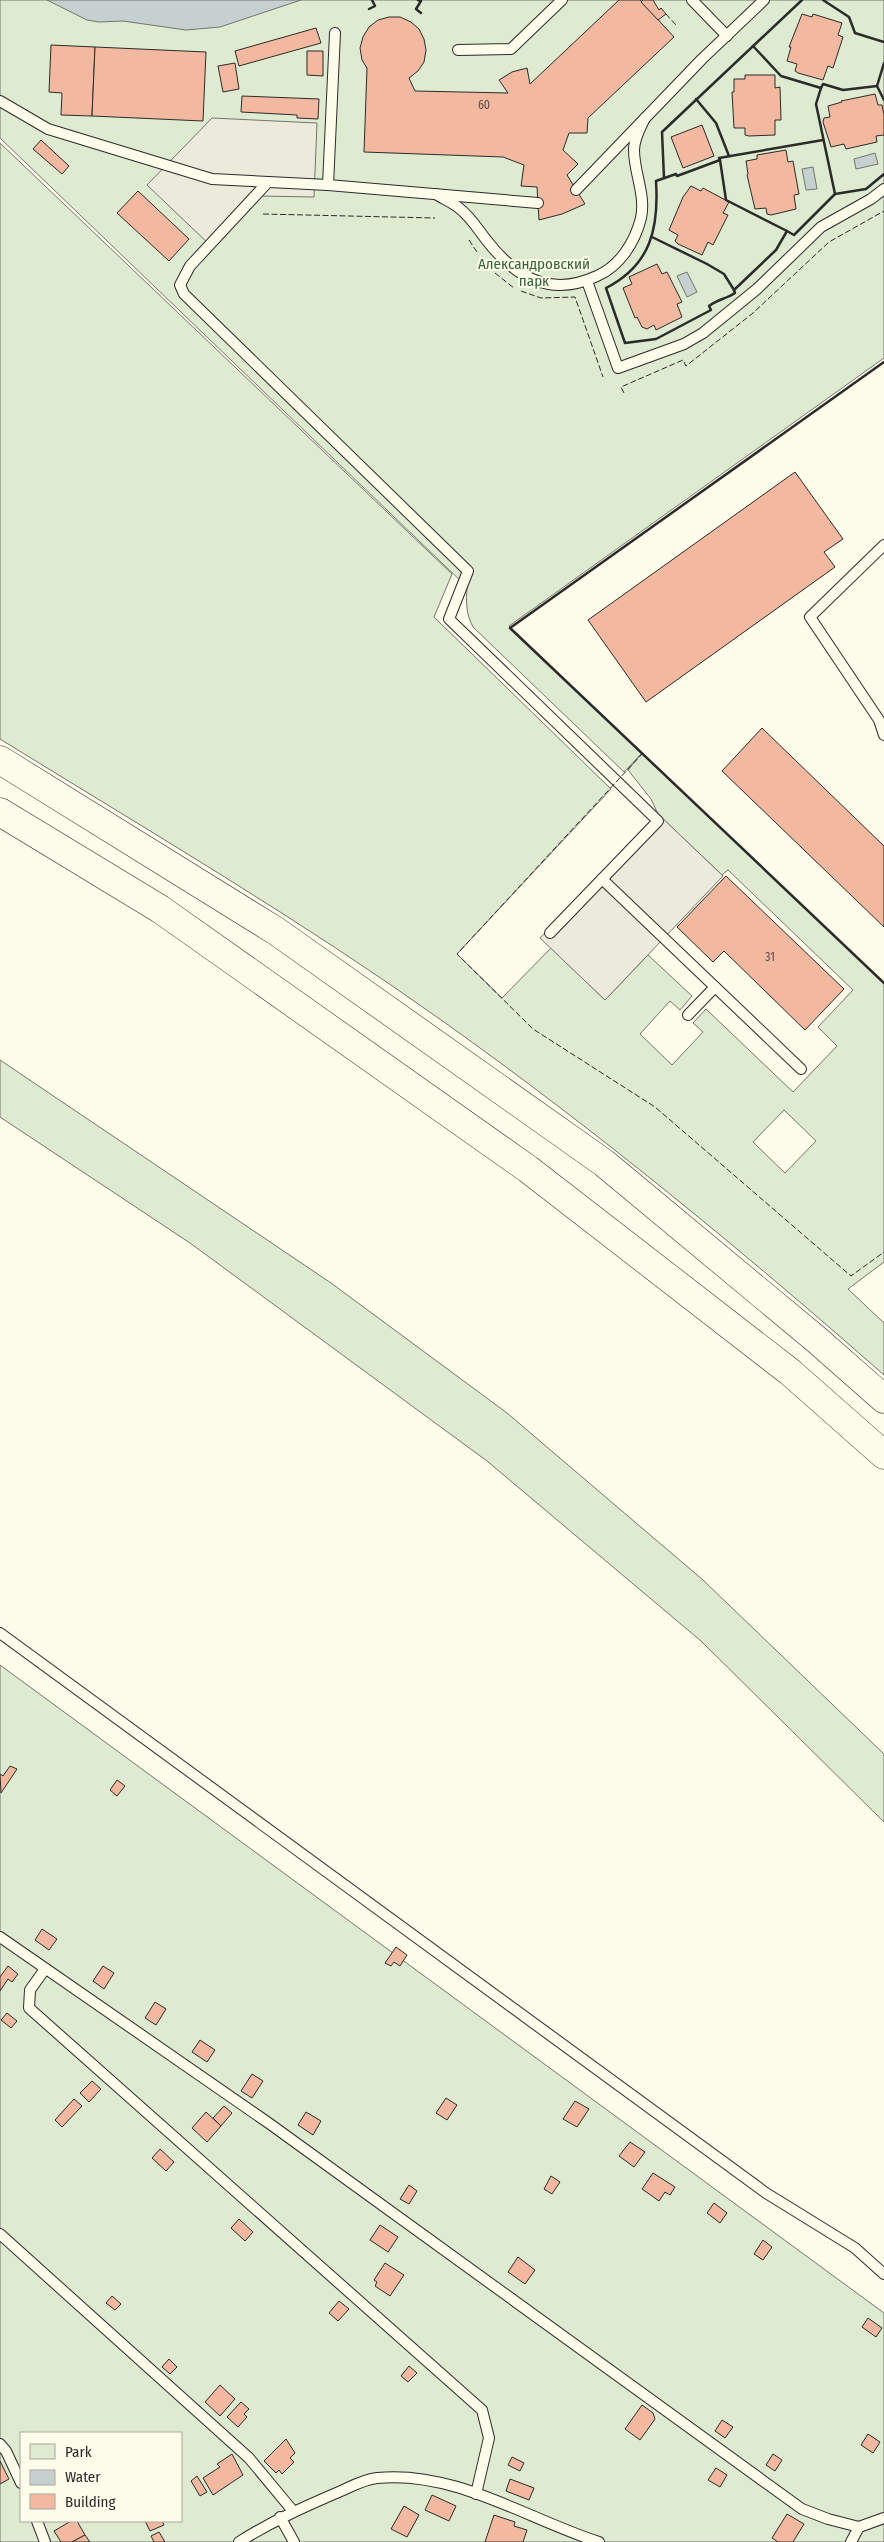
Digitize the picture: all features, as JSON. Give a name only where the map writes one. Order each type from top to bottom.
[{"type":"highway","points":[[0,760],[276,931],[604,1163],[817,1340],[884,1399]]},
{"type":"highway","points":[[0,812],[160,908],[528,1168],[790,1372],[884,1455]]},
{"type":"lane","points":[[458,50],[511,49],[562,0]]},
{"type":"lane","points":[[692,0],[727,36]]},
{"type":"lane","points":[[576,190],[645,118],[764,0]]},
{"type":"lane","points":[[328,185],[335,33]]},
{"type":"lane","points":[[0,101],[48,129],[212,179],[328,185],[538,203]]},
{"type":"lane","points":[[433,193],[459,208],[500,257],[525,277],[539,282],[558,285],[587,281],[616,264],[629,247],[637,231],[641,215],[641,190],[634,150],[636,136],[645,118]]},
{"type":"lane","points":[[268,182],[190,266],[180,285],[191,302],[468,571],[448,619],[658,821],[550,933]]},
{"type":"lane","points":[[587,281],[618,368],[684,344],[703,333],[757,288],[821,227],[871,199],[884,189]]},
{"type":"lane","points":[[884,546],[810,616],[879,720],[884,735]]},
{"type":"lane","points":[[602,879],[801,1069]]},
{"type":"lane","points":[[688,1015],[715,987]]},
{"type":"lane","points":[[0,1633],[766,2193],[855,2248],[884,2274]]},
{"type":"lane","points":[[0,1937],[270,2124],[802,2509],[828,2519],[859,2527],[884,2518]]},
{"type":"lane","points":[[45,1969],[30,1990],[29,2008],[482,2410],[490,2438],[476,2494]]},
{"type":"lane","points":[[0,2234],[249,2458],[293,2511]]},
{"type":"lane","points":[[0,2444],[6,2451],[20,2481]]},
{"type":"lane","points":[[239,2542],[293,2511],[375,2478],[401,2477],[450,2486],[476,2494],[545,2523],[599,2542]]},
{"type":"lane","points":[[280,2518],[294,2542]]},
{"type":"lane","points":[[37,2522],[45,2542]]},
{"type":"lane","points":[[851,2542],[859,2527]]},
{"type":"green space","name":"Александровский парк","points":[[0,0],[884,0],[884,358],[509,626],[884,983],[884,1262],[848,1289],[884,1323],[884,1375],[668,1193],[501,1063],[390,984],[280,912],[0,739],[0,143],[452,574],[434,617],[611,789],[457,954],[502,998],[551,948],[605,1000],[648,955],[692,996],[680,1010],[670,1001],[640,1034],[672,1065],[703,1032],[693,1023],[706,1009],[793,1092],[837,1046],[818,1027],[853,990],[728,870],[722,875],[658,814],[651,799],[628,770],[641,754],[624,772],[473,627],[467,608],[467,587],[0,138]],"holes":[[[784,1110],[816,1141],[785,1173],[753,1142]]]},
{"type":"green space","points":[[0,1060],[331,1283],[507,1413],[703,1580],[884,1754],[884,1822],[701,1641],[487,1461],[190,1243],[0,1117]]},
{"type":"green space","points":[[0,1665],[884,2313],[884,2542],[0,2542]]},
{"type":"shaded area","points":[[212,118],[317,123],[314,197],[260,196],[211,246],[147,185]]},
{"type":"shaded area","points":[[658,814],[723,876],[605,1000],[540,938]]},
{"type":"water","points":[[47,0],[301,0],[220,27],[186,30],[123,21],[99,22],[87,20]]},
{"type":"water","points":[[875,153],[878,164],[856,169],[854,159]]},
{"type":"water","points":[[813,167],[817,189],[806,190],[802,169]]},
{"type":"water","points":[[687,272],[697,292],[687,297],[677,276]]},
{"type":"building","points":[[619,0],[640,0],[674,37],[588,118],[587,133],[569,133],[563,150],[578,164],[567,175],[585,204],[562,214],[539,220],[537,187],[521,186],[524,165],[503,157],[364,152],[367,68],[362,60],[360,48],[363,37],[369,27],[378,20],[400,17],[411,22],[419,29],[424,39],[426,50],[424,62],[418,71],[409,78],[415,91],[508,93],[499,80],[512,72],[527,68],[530,84]]},
{"type":"building","points":[[643,0],[653,0],[659,10],[661,8],[666,14],[658,20],[641,2]]},
{"type":"building","points":[[802,14],[812,17],[813,14],[842,23],[838,35],[843,37],[833,68],[828,66],[823,80],[798,73],[795,71],[797,64],[787,61],[791,47],[789,47]]},
{"type":"building","points":[[316,28],[321,43],[239,66],[235,51]]},
{"type":"building","points":[[51,45],[95,47],[92,116],[61,115],[62,93],[49,92]]},
{"type":"building","points":[[95,47],[206,52],[203,121],[92,116]]},
{"type":"building","points":[[307,51],[323,51],[323,76],[307,75]]},
{"type":"building","points":[[235,63],[239,89],[223,92],[218,66]]},
{"type":"building","points":[[745,75],[775,75],[775,88],[780,87],[781,120],[775,120],[775,135],[749,136],[745,135],[745,128],[734,128],[732,92],[734,92],[734,79],[745,79]]},
{"type":"building","points":[[875,94],[878,105],[882,105],[884,135],[876,136],[877,142],[846,149],[844,144],[831,147],[823,122],[824,118],[830,117],[828,106],[841,101]]},
{"type":"building","points":[[242,96],[319,99],[318,119],[297,118],[297,115],[241,112]]},
{"type":"building","points":[[702,125],[714,156],[683,168],[671,137]]},
{"type":"building","points":[[41,140],[69,166],[62,174],[33,149]]},
{"type":"building","points":[[786,150],[788,162],[793,161],[799,194],[794,195],[796,209],[771,215],[767,214],[766,208],[755,209],[747,175],[746,161],[757,159],[757,155]]},
{"type":"building","points":[[691,186],[701,191],[703,188],[729,202],[723,213],[728,215],[713,245],[708,242],[702,255],[678,244],[675,241],[678,235],[669,230],[683,197]]},
{"type":"building","points":[[138,191],[189,239],[169,261],[117,213]]},
{"type":"building","points":[[657,264],[662,274],[667,272],[682,302],[677,304],[682,317],[656,330],[654,325],[647,329],[642,327],[637,317],[635,318],[623,288],[632,284],[629,277]]},
{"type":"building","points":[[795,472],[843,539],[824,552],[835,567],[646,702],[588,620]]},
{"type":"building","points":[[762,728],[884,846],[884,927],[722,771]]},
{"type":"building","points":[[726,876],[844,989],[805,1030],[724,951],[713,962],[677,927]]},
{"type":"building","points":[[10,1766],[17,1769],[1,1793],[0,1774],[3,1776]]},
{"type":"building","points":[[117,1780],[125,1786],[117,1796],[110,1790]]},
{"type":"building","points":[[42,1929],[57,1939],[49,1950],[35,1940]]},
{"type":"building","points":[[396,1947],[407,1955],[400,1966],[394,1962],[391,1966],[385,1963]]},
{"type":"building","points":[[8,1966],[18,1974],[12,1982],[8,1979],[0,1991],[0,1977]]},
{"type":"building","points":[[103,1966],[114,1973],[104,1989],[93,1981]]},
{"type":"building","points":[[155,2002],[166,2009],[156,2025],[145,2018]]},
{"type":"building","points":[[7,2013],[17,2021],[11,2028],[1,2020]]},
{"type":"building","points":[[200,2040],[215,2050],[207,2062],[192,2052]]},
{"type":"building","points":[[252,2074],[263,2081],[252,2098],[241,2091]]},
{"type":"building","points":[[92,2081],[101,2089],[89,2102],[80,2093]]},
{"type":"building","points":[[446,2098],[457,2105],[447,2120],[436,2113]]},
{"type":"building","points":[[74,2099],[82,2106],[62,2127],[55,2120]]},
{"type":"building","points":[[575,2101],[589,2109],[577,2127],[563,2119]]},
{"type":"building","points":[[224,2106],[232,2113],[221,2126],[213,2118]]},
{"type":"building","points":[[206,2112],[221,2126],[207,2142],[192,2128]]},
{"type":"building","points":[[306,2112],[321,2121],[313,2135],[298,2125]]},
{"type":"building","points":[[630,2142],[645,2152],[634,2167],[619,2156]]},
{"type":"building","points":[[160,2149],[174,2162],[166,2171],[152,2158]]},
{"type":"building","points":[[653,2173],[675,2187],[670,2195],[665,2192],[659,2201],[642,2189]]},
{"type":"building","points":[[551,2176],[560,2182],[552,2194],[544,2189]]},
{"type":"building","points":[[409,2185],[417,2191],[409,2204],[400,2199]]},
{"type":"building","points":[[714,2203],[727,2213],[720,2223],[707,2213]]},
{"type":"building","points":[[239,2219],[253,2232],[245,2241],[231,2228]]},
{"type":"building","points":[[380,2225],[398,2237],[388,2252],[370,2240]]},
{"type":"building","points":[[763,2240],[772,2247],[763,2260],[754,2254]]},
{"type":"building","points":[[518,2257],[535,2270],[525,2284],[508,2272]]},
{"type":"building","points":[[385,2263],[404,2275],[390,2296],[375,2286],[377,2282],[374,2280]]},
{"type":"building","points":[[112,2296],[121,2304],[115,2310],[106,2303]]},
{"type":"building","points":[[339,2301],[349,2309],[338,2321],[329,2313]]},
{"type":"building","points":[[868,2318],[882,2328],[876,2337],[862,2327]]},
{"type":"building","points":[[169,2359],[177,2367],[170,2374],[162,2367]]},
{"type":"building","points":[[409,2366],[417,2373],[408,2382],[401,2376]]},
{"type":"building","points":[[220,2385],[235,2399],[220,2416],[205,2402]]},
{"type":"building","points":[[241,2402],[249,2409],[244,2414],[247,2417],[238,2427],[227,2417]]},
{"type":"building","points":[[642,2405],[653,2413],[655,2419],[640,2440],[625,2429]]},
{"type":"building","points":[[722,2420],[733,2427],[725,2438],[715,2431]]},
{"type":"building","points":[[868,2434],[880,2442],[873,2453],[861,2445]]},
{"type":"building","points":[[286,2439],[295,2453],[290,2458],[294,2462],[282,2474],[279,2470],[276,2473],[264,2461]]},
{"type":"building","points":[[232,2454],[243,2475],[213,2495],[203,2478],[220,2467],[217,2464]]},
{"type":"building","points":[[773,2454],[782,2460],[775,2471],[766,2465]]},
{"type":"building","points":[[512,2457],[524,2463],[520,2471],[508,2465]]},
{"type":"building","points":[[0,2461],[9,2479],[0,2484]]},
{"type":"building","points":[[716,2468],[727,2475],[720,2487],[708,2480]]},
{"type":"building","points":[[197,2476],[207,2492],[200,2496],[191,2481]]},
{"type":"building","points":[[510,2479],[534,2488],[529,2500],[506,2491]]},
{"type":"building","points":[[432,2495],[456,2506],[449,2521],[425,2510]]},
{"type":"building","points":[[404,2506],[419,2515],[407,2537],[391,2529]]},
{"type":"building","points":[[787,2514],[804,2524],[793,2542],[778,2542],[772,2538]]},
{"type":"building","points":[[494,2515],[515,2522],[514,2526],[527,2530],[523,2542],[485,2542]]},
{"type":"building","points":[[69,2522],[78,2522],[85,2535],[72,2542],[61,2542],[54,2531]]},
{"type":"building","points":[[146,2522],[162,2522],[164,2525],[150,2531]]},
{"type":"building","points":[[159,2532],[165,2542],[154,2542],[151,2536]]},
{"type":"building","points":[[85,2535],[90,2542],[72,2542]]},
{"type":"fence","points":[[666,14],[676,25]]},
{"type":"fence","points":[[624,393],[621,387],[683,360],[686,366],[753,313],[829,242],[884,211]]},
{"type":"fence","points":[[263,214],[435,218]]},
{"type":"fence","points":[[469,240],[477,252]]},
{"type":"fence","points":[[483,261],[488,266]]},
{"type":"fence","points":[[495,273],[514,288]]},
{"type":"fence","points":[[521,291],[541,298],[575,297],[603,377]]},
{"type":"fence","points":[[884,983],[642,754],[457,954],[533,1029],[655,1107],[851,1276],[884,1252]]},
{"type":"wall","points":[[369,9],[375,6],[372,0]]},
{"type":"wall","points":[[418,0],[421,1],[416,9],[421,13]]},
{"type":"wall","points":[[664,178],[662,132],[802,0]]},
{"type":"wall","points":[[823,0],[849,17],[855,33],[884,42]]},
{"type":"wall","points":[[753,46],[781,76],[821,88],[823,84],[843,90],[877,86]]},
{"type":"wall","points":[[884,63],[877,86],[884,100]]},
{"type":"wall","points":[[821,88],[816,104],[835,194]]},
{"type":"wall","points":[[696,99],[716,123],[729,156]]},
{"type":"wall","points":[[823,140],[719,158],[720,160],[677,176],[676,174],[656,181],[656,214],[649,244],[633,268],[621,279],[606,288],[625,343],[656,339],[711,310],[709,306],[735,293],[734,290],[776,250],[787,231],[794,235],[835,194],[866,189],[884,174]]},
{"type":"wall","points":[[720,160],[726,200],[787,231]]},
{"type":"wall","points":[[652,237],[724,274],[734,290]]},
{"type":"wall","points":[[884,362],[510,628],[884,983]]}]
